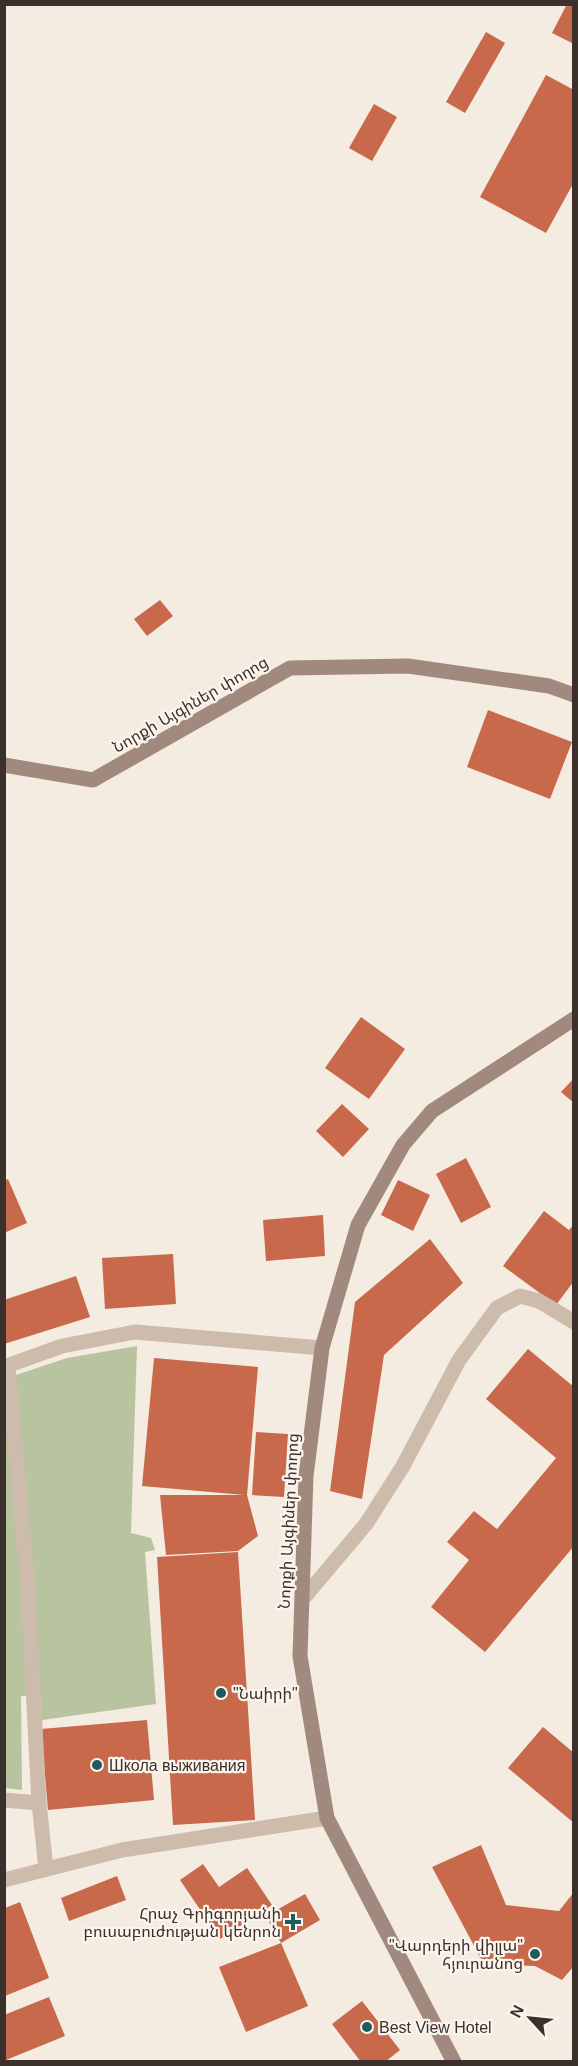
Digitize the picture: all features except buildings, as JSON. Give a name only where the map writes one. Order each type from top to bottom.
[{"type":"street","name":"Նորքի Այգիներ փողոց","points":[[4,765],[93,780],[290,668],[408,666],[549,686],[573,695]]},
{"type":"street","name":"Նորքի Այգիներ փողոց","points":[[454,2061],[327,1818],[300,1656],[306,1476],[322,1348],[358,1225],[403,1145],[432,1112],[573,1019]]},
{"type":"street","points":[[302,1600],[366,1524],[403,1466],[459,1360],[497,1308],[520,1296],[539,1301],[573,1322]]},
{"type":"street","points":[[46,1869],[39,1803],[28,1588],[6,1366],[62,1346],[135,1332],[322,1348]]},
{"type":"street","points":[[4,1800],[39,1803]]},
{"type":"street","points":[[4,1880],[122,1850],[327,1818]]},
{"type":"green space","points":[[137,1346],[131,1533],[151,1538],[155,1550],[145,1552],[156,1704],[42,1720],[41,1695],[21,1696],[22,1790],[4,1788],[4,1379],[67,1358]]},
{"type":"place","name":"\"Նաիրի\"","points":[[221,1693]]},
{"type":"place","name":"Школа выживания","points":[[97,1765]]},
{"type":"place","name":"Հրաչ Գրիգորյանի բուսաբուժության կենրոն","points":[[293,1922]]},
{"type":"place","name":"\"Վարդերի վիլլա\" հյուրանոց","points":[[535,1954]]},
{"type":"place","name":"Best View Hotel","points":[[367,2027]]}]
